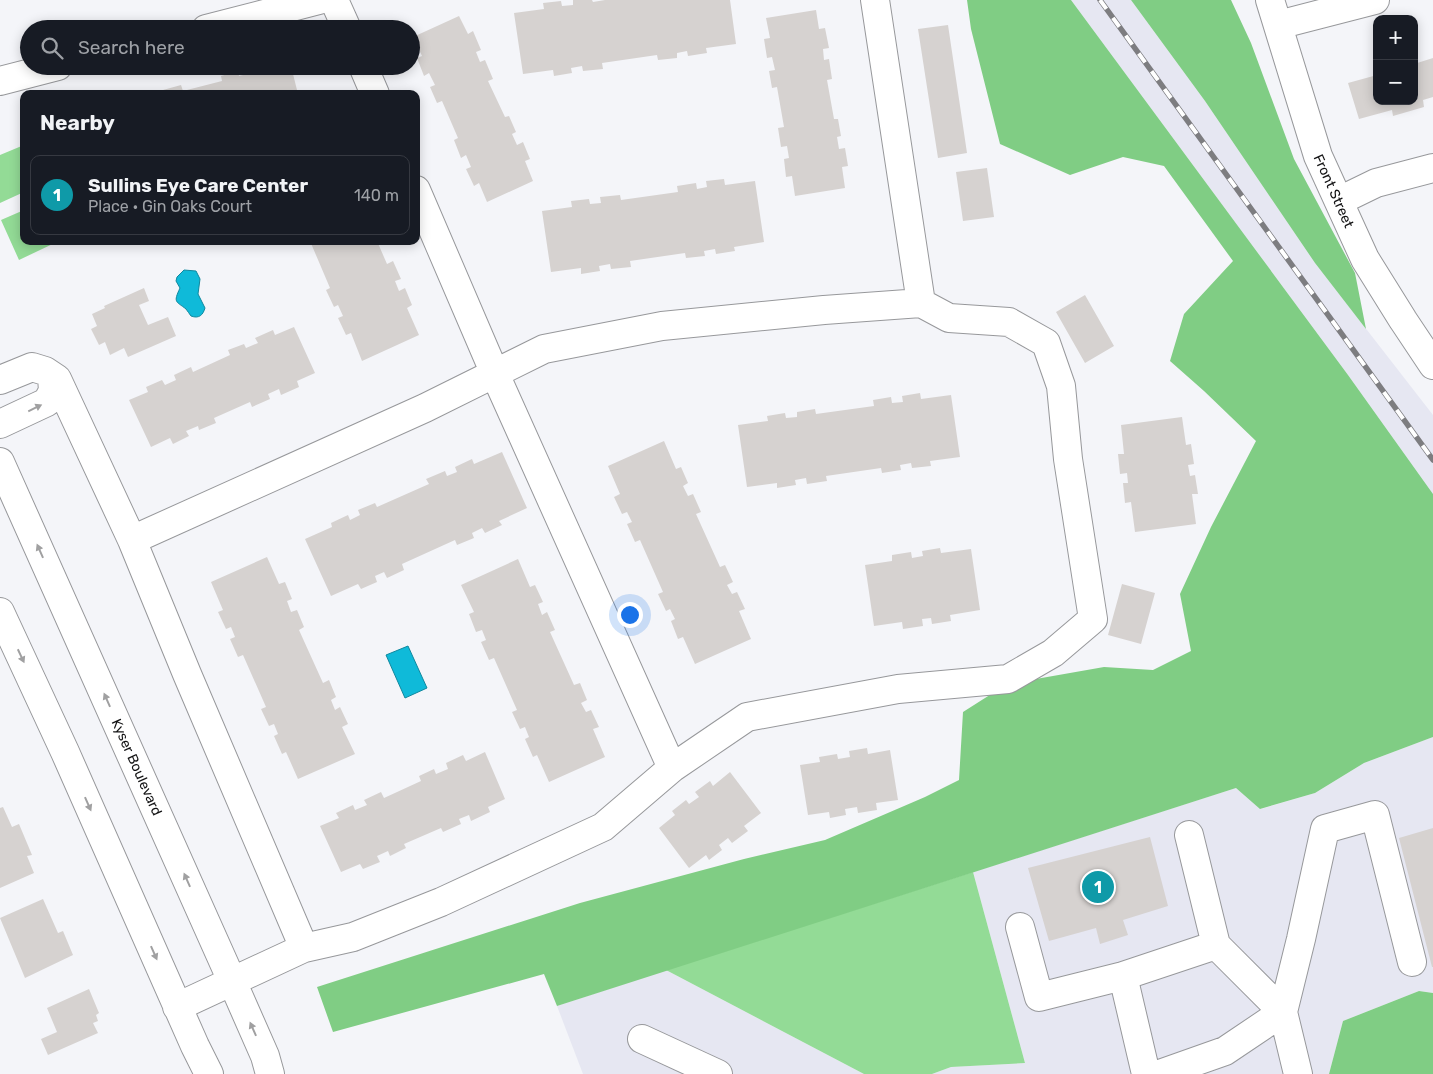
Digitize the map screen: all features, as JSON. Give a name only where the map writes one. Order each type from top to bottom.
[{"type":"street","points":[[241,20],[320,0]]},
{"type":"street","points":[[334,0],[343,20]]},
{"type":"street","points":[[875,0],[921,303]]},
{"type":"street","name":"Front Street","points":[[1270,0],[1318,156],[1365,259],[1433,365]]},
{"type":"street","points":[[1278,25],[1375,0]]},
{"type":"street","points":[[0,81],[23,75]]},
{"type":"street","points":[[367,75],[373,90]]},
{"type":"street","points":[[1339,201],[1376,183],[1433,168]]},
{"type":"street","points":[[420,199],[495,374],[672,768]]},
{"type":"street","points":[[132,540],[425,408],[544,350],[662,326],[824,310],[921,303],[949,318],[1009,322],[1046,343],[1061,386],[1068,459],[1093,619],[1053,653],[1008,679],[898,689],[747,717],[672,768],[603,827],[441,902],[353,938],[304,948],[177,1006]]},
{"type":"street","points":[[0,380],[32,367],[44,371],[55,377],[58,381],[132,540],[304,948]]},
{"type":"street","points":[[0,424],[47,402],[53,391],[52,377]]},
{"type":"street","name":"Kyser Boulevard","points":[[0,462],[265,1056],[270,1074]]},
{"type":"street","points":[[0,612],[65,752],[177,1006],[210,1074]]},
{"type":"street","points":[[1298,1074],[1283,1012],[1325,829],[1375,815],[1412,962]]},
{"type":"street","points":[[1189,835],[1216,945],[1283,1012]]},
{"type":"street","points":[[1020,928],[1038,997],[1123,976],[1216,945]]},
{"type":"street","points":[[1123,976],[1146,1074]]},
{"type":"street","points":[[1160,1074],[1225,1051],[1283,1012]]},
{"type":"street","points":[[642,1039],[718,1074]]},
{"type":"shaded area","points":[[1071,0],[1131,0],[1205,101],[1315,263],[1433,415],[1433,494],[1348,375]]},
{"type":"shaded area","points":[[1433,737],[1433,993],[1419,991],[1343,1021],[1329,1074],[932,1074],[951,1067],[1025,1063],[973,872],[1236,788],[1261,809],[1315,793],[1364,763]]},
{"type":"shaded area","points":[[666,970],[864,1074],[583,1074],[557,1006]]},
{"type":"green space","points":[[967,0],[1071,0],[1348,375],[1433,494],[1433,737],[1364,763],[1315,793],[1260,809],[1236,788],[557,1006],[544,974],[333,1032],[317,987],[580,903],[744,859],[825,840],[925,797],[959,780],[963,712],[1007,684],[1104,667],[1153,670],[1191,651],[1180,594],[1211,527],[1256,441],[1170,361],[1184,314],[1233,261],[1164,166],[1123,157],[1070,175],[1000,144],[971,29]]},
{"type":"green space","points":[[1131,0],[1231,0],[1251,43],[1294,159],[1355,273],[1366,329],[1315,263],[1205,101]]},
{"type":"green space","points":[[20,147],[20,194],[0,203],[0,155]]},
{"type":"green space","points":[[20,212],[20,245],[51,245],[19,260],[1,220]]},
{"type":"green space","points":[[973,872],[1025,1063],[951,1067],[932,1074],[864,1074],[666,970]]},
{"type":"green space","points":[[1419,991],[1433,993],[1433,1074],[1329,1074],[1343,1021]]},
{"type":"water","points":[[184,270],[196,271],[200,279],[198,294],[205,308],[198,317],[191,316],[176,299],[180,288],[176,281],[177,277]]},
{"type":"water","points":[[408,646],[427,688],[405,698],[386,655]]},
{"type":"building","points":[[573,0],[592,0],[593,2],[605,0],[730,0],[736,44],[706,48],[707,53],[688,56],[687,51],[677,53],[677,58],[658,60],[657,55],[602,63],[603,69],[583,71],[582,66],[571,68],[572,73],[554,76],[553,70],[523,74],[514,13],[544,9],[543,3],[561,1],[562,6],[573,5]]},
{"type":"building","points":[[816,10],[819,29],[825,28],[829,48],[823,49],[824,60],[829,59],[832,79],[827,80],[834,119],[838,119],[841,136],[837,137],[839,149],[845,148],[848,166],[842,167],[845,188],[795,196],[792,176],[786,177],[784,159],[789,158],[787,146],[781,147],[778,128],[784,127],[777,87],[772,88],[769,71],[775,70],[772,57],[767,58],[764,39],[770,38],[766,18]]},
{"type":"building","points":[[459,16],[468,34],[473,31],[481,50],[476,52],[480,62],[485,60],[493,79],[488,81],[505,117],[509,116],[516,132],[512,134],[517,145],[523,142],[530,159],[525,161],[533,181],[487,202],[479,183],[474,186],[466,169],[471,167],[466,155],[461,158],[454,140],[458,138],[442,101],[437,103],[430,87],[435,85],[429,73],[424,76],[420,66],[420,57],[422,56],[420,52],[420,34]]},
{"type":"building","points":[[948,25],[967,153],[938,158],[918,29]]},
{"type":"building","points":[[1433,58],[1433,97],[1423,100],[1424,107],[1393,116],[1392,110],[1359,119],[1348,83],[1373,76],[1373,105],[1418,105],[1418,63]]},
{"type":"building","points":[[224,75],[293,75],[297,90],[187,90],[222,81],[221,76]]},
{"type":"building","points":[[181,85],[183,90],[163,90]]},
{"type":"building","points":[[987,168],[994,217],[963,221],[956,172]]},
{"type":"building","points":[[724,179],[725,185],[755,181],[764,242],[734,247],[735,251],[716,254],[715,249],[704,251],[705,256],[686,258],[685,253],[630,261],[631,267],[611,269],[610,264],[599,266],[600,271],[581,274],[581,268],[551,272],[542,211],[572,207],[571,201],[589,199],[590,204],[601,203],[600,197],[620,195],[621,200],[678,192],[677,186],[696,183],[697,189],[707,187],[706,181]]},
{"type":"building","points":[[312,245],[379,245],[387,264],[393,261],[401,279],[395,281],[399,291],[405,288],[412,305],[407,308],[419,335],[362,361],[351,333],[346,335],[338,318],[343,316],[338,305],[334,307],[326,290],[330,288]]},
{"type":"building","points":[[144,288],[149,301],[139,305],[148,325],[168,317],[176,336],[128,357],[124,348],[110,355],[105,342],[99,345],[91,329],[97,326],[92,314],[105,308],[104,306]]},
{"type":"building","points":[[1085,295],[1114,346],[1085,363],[1056,312]]},
{"type":"building","points":[[294,327],[315,373],[297,381],[299,387],[281,395],[279,389],[268,394],[270,399],[252,407],[250,402],[214,418],[216,423],[199,430],[198,426],[186,431],[189,436],[173,444],[170,438],[151,447],[129,400],[148,392],[146,387],[162,380],[165,385],[176,380],[174,375],[191,367],[193,372],[230,355],[228,350],[244,344],[246,348],[258,343],[255,338],[273,330],[275,335]]},
{"type":"building","points":[[920,393],[921,399],[951,395],[960,457],[930,461],[931,466],[912,468],[911,463],[900,465],[901,470],[882,473],[881,468],[826,476],[827,481],[807,484],[806,478],[795,480],[796,485],[777,488],[777,483],[747,487],[738,425],[768,421],[767,416],[785,413],[786,418],[797,417],[797,412],[815,409],[816,414],[874,406],[873,400],[891,397],[892,403],[903,402],[902,396]]},
{"type":"building","points":[[1182,417],[1186,445],[1191,444],[1194,464],[1188,465],[1190,476],[1195,475],[1198,494],[1192,494],[1196,524],[1135,532],[1131,502],[1125,503],[1123,483],[1128,483],[1127,473],[1120,474],[1118,454],[1124,454],[1121,425]]},
{"type":"building","points":[[664,441],[676,469],[681,467],[688,483],[683,486],[688,496],[693,494],[701,512],[696,514],[720,567],[725,565],[733,582],[727,585],[732,594],[737,592],[745,609],[739,611],[751,639],[695,664],[683,637],[678,639],[671,621],[675,619],[670,609],[666,611],[658,594],[663,592],[640,540],[635,542],[627,524],[632,522],[627,512],[622,514],[614,497],[620,494],[608,466]]},
{"type":"building","points":[[502,452],[527,508],[499,521],[502,525],[485,533],[482,528],[472,533],[474,538],[457,545],[455,540],[402,564],[404,570],[387,578],[384,572],[375,576],[377,582],[361,589],[358,584],[331,596],[305,539],[332,527],[331,523],[348,515],[350,520],[360,515],[358,510],[375,503],[377,507],[429,484],[426,479],[445,471],[447,476],[457,472],[455,467],[472,459],[474,464]]},
{"type":"building","points":[[940,548],[941,553],[971,549],[980,610],[950,615],[951,621],[932,624],[931,618],[922,619],[923,626],[903,629],[902,622],[874,626],[865,565],[892,561],[892,555],[911,552],[912,558],[923,556],[922,551]]},
{"type":"building","points":[[267,557],[279,584],[285,582],[292,599],[287,601],[291,612],[297,610],[304,627],[299,630],[323,683],[329,680],[336,697],[331,700],[335,710],[340,707],[348,724],[342,727],[355,754],[298,779],[286,752],[282,754],[274,736],[278,734],[274,724],[269,726],[261,709],[266,707],[243,655],[238,657],[230,639],[235,637],[231,627],[226,629],[218,612],[223,610],[211,582]]},
{"type":"building","points":[[518,559],[530,587],[535,585],[543,602],[538,604],[542,615],[547,612],[555,630],[550,632],[574,685],[580,683],[587,700],[581,703],[586,712],[591,710],[599,727],[593,729],[605,757],[549,782],[537,755],[533,757],[525,739],[529,737],[525,727],[520,729],[512,712],[517,710],[494,658],[489,660],[481,642],[486,640],[482,630],[476,632],[469,614],[474,612],[461,585]]},
{"type":"building","points":[[1122,584],[1155,593],[1141,644],[1108,635]]},
{"type":"building","points":[[867,748],[868,754],[890,750],[898,800],[876,803],[877,810],[858,813],[857,807],[845,809],[846,815],[830,818],[829,812],[808,815],[800,765],[820,762],[819,757],[837,754],[838,759],[850,757],[849,751]]},
{"type":"building","points":[[485,752],[505,799],[488,807],[490,812],[471,821],[469,815],[459,819],[461,824],[443,832],[441,828],[404,844],[406,848],[390,856],[388,851],[377,856],[380,862],[363,869],[360,864],[341,872],[320,826],[339,818],[336,813],[353,805],[355,810],[367,805],[364,800],[381,792],[384,798],[421,781],[419,776],[434,769],[436,774],[448,769],[446,763],[463,755],[466,761]]},
{"type":"building","points":[[730,772],[761,813],[744,826],[748,831],[732,843],[728,838],[719,845],[722,850],[709,860],[706,855],[689,868],[659,828],[675,815],[672,811],[686,800],[689,804],[699,797],[695,792],[710,781],[713,786]]},
{"type":"building","points":[[3,807],[12,827],[19,824],[32,855],[27,856],[34,873],[0,888],[0,808]]},
{"type":"building","points":[[1433,828],[1433,967],[1432,967],[1399,838]]},
{"type":"building","points":[[1150,837],[1168,906],[1123,920],[1128,935],[1100,944],[1096,928],[1049,941],[1028,868]]},
{"type":"building","points":[[43,899],[58,933],[63,931],[73,955],[25,978],[0,918]]},
{"type":"building","points":[[89,989],[99,1013],[96,1015],[98,1021],[93,1023],[98,1033],[48,1055],[41,1039],[57,1032],[47,1008]]},
{"type":"railway","points":[[1100,0],[1433,460]]},
{"type":"place","name":"Sullins Eye Care Center","points":[[1098,887]]}]
